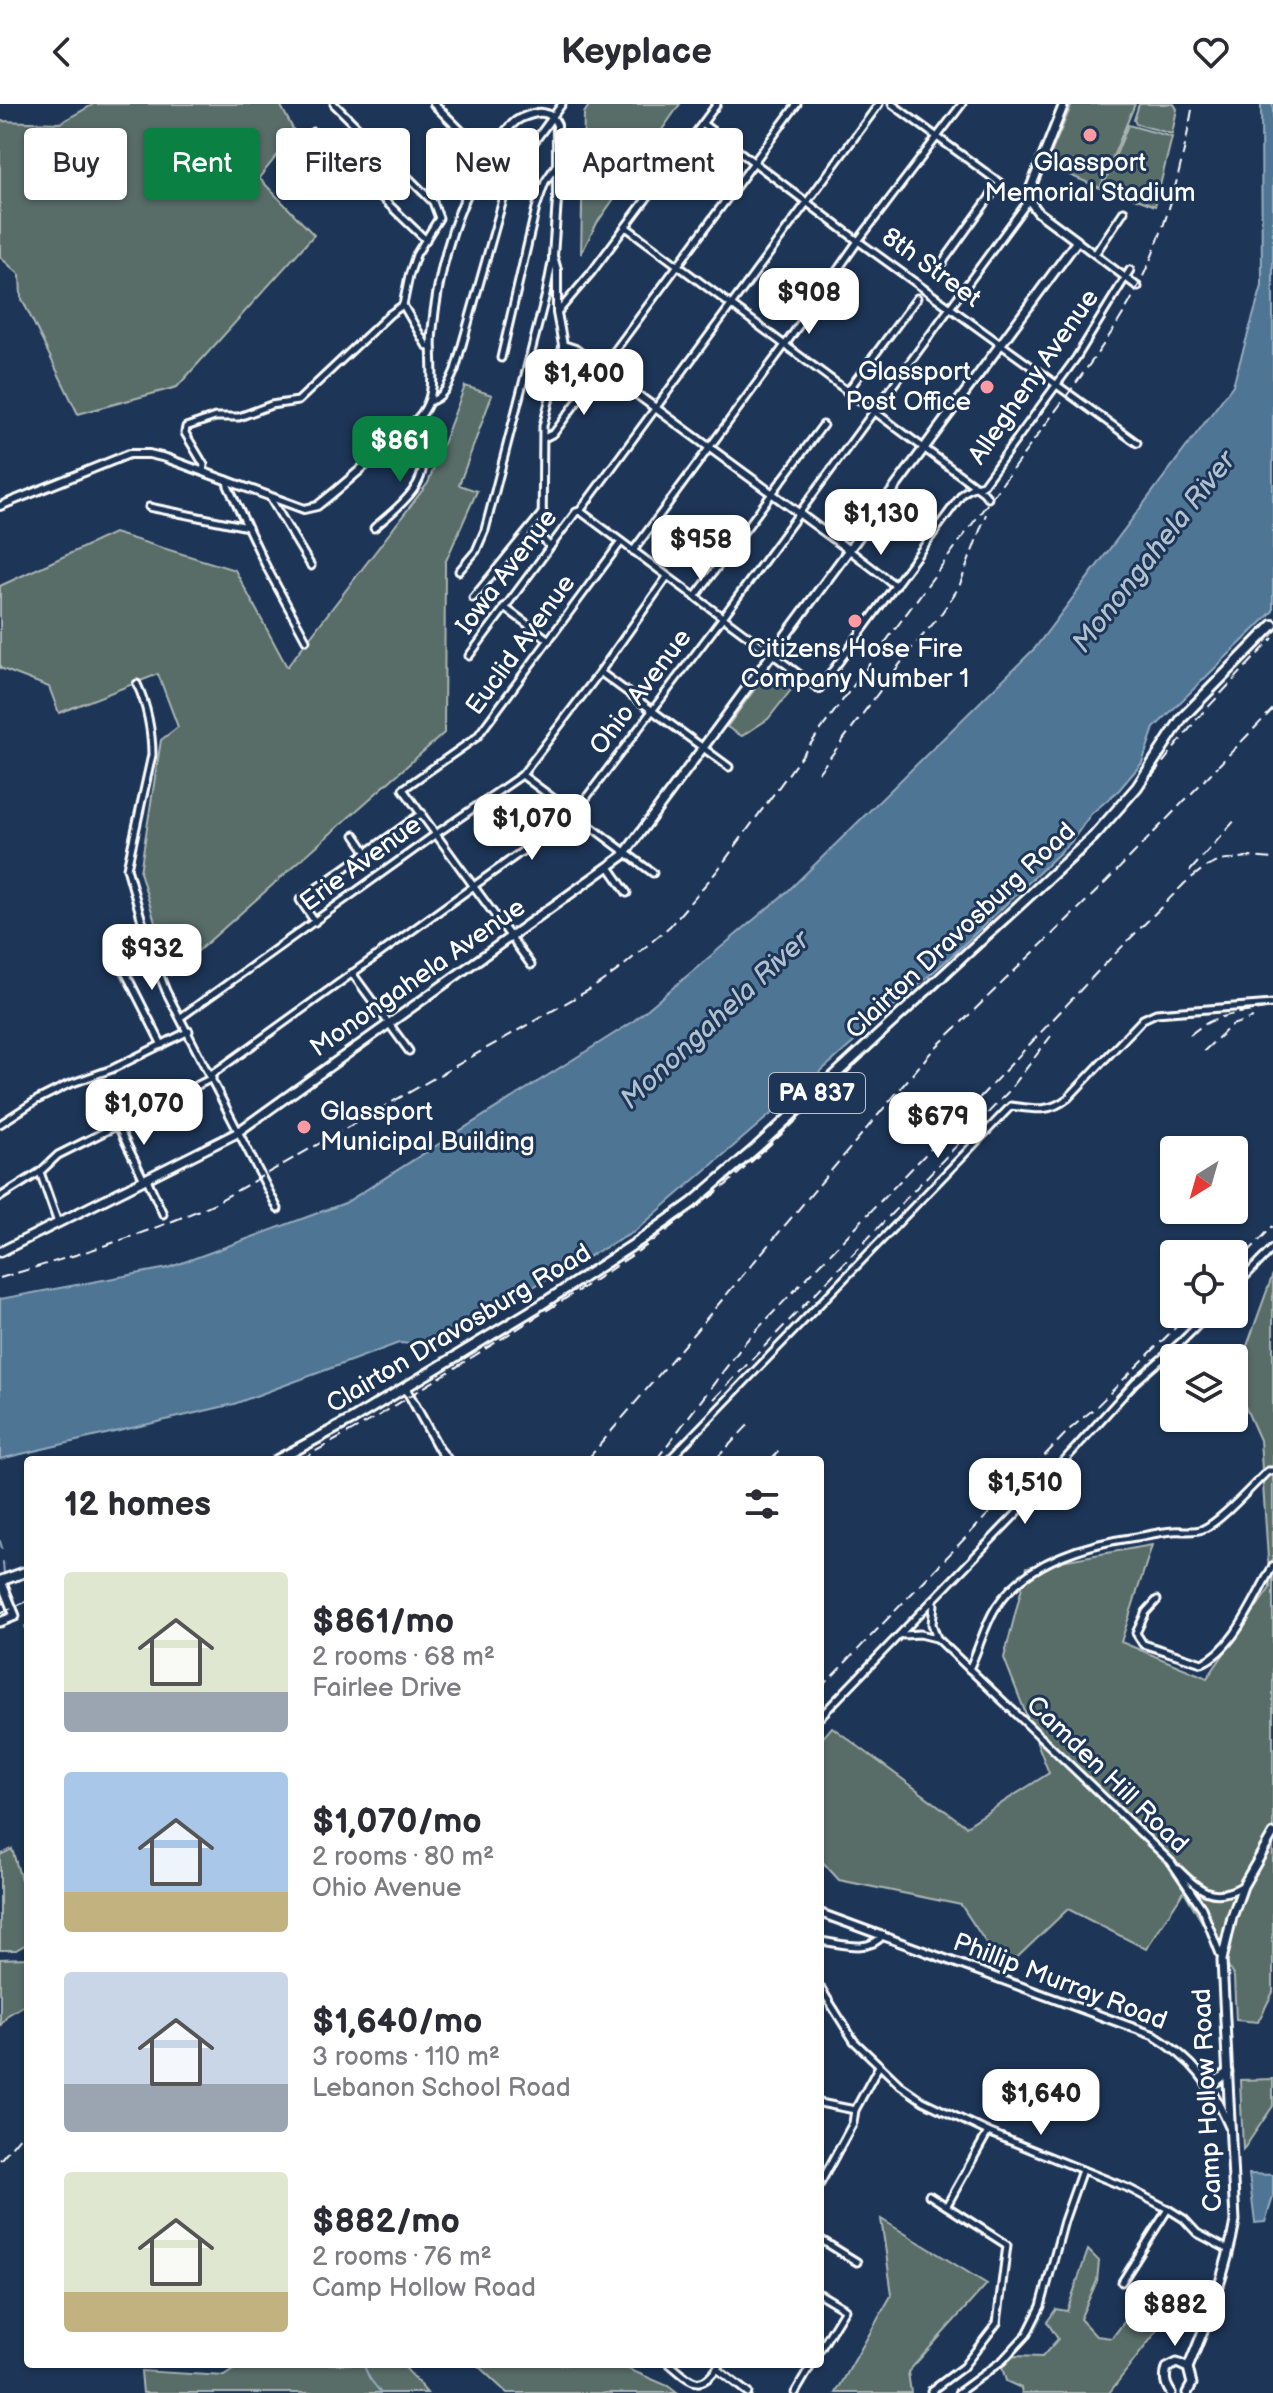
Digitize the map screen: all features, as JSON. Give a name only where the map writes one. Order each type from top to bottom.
[{"type":"main road","name":"Ohio Avenue","points":[[1029,200],[1031,187],[1064,104]]},
{"type":"main road","points":[[1029,200],[1038,212],[1077,241]]},
{"type":"main road","name":"Monongahela Avenue","points":[[0,1252],[240,1131],[626,853],[1077,241]]},
{"type":"main road","name":"Clairton Dravosburg Road","points":[[284,1456],[353,1419],[590,1274],[665,1223],[723,1178],[1094,836],[1137,787],[1182,718],[1273,625]]},
{"type":"main road","points":[[0,1622],[15,1616],[0,1581],[24,1572]]},
{"type":"main road","name":"Camp Hollow Road","points":[[1187,2393],[1192,2384],[1188,2368],[1213,2309],[1235,2221],[1222,1960],[1243,1886],[1273,1834]]},
{"type":"main road","points":[[1207,2083],[1217,2081],[1228,2072]]},
{"type":"main road","name":"Camp Hollow Road","points":[[1171,2393],[1166,2386],[1167,2368],[1177,2363],[1188,2368]]},
{"type":"street","points":[[334,104],[433,202],[439,218],[416,255],[403,305],[426,345],[432,349]]},
{"type":"street","points":[[434,104],[458,128]]},
{"type":"street","points":[[539,134],[562,104]]},
{"type":"street","points":[[557,313],[562,311],[717,104]]},
{"type":"street","points":[[544,438],[554,433],[797,104]]},
{"type":"street","name":"Iowa Avenue","points":[[469,656],[879,104]]},
{"type":"street","points":[[892,104],[1000,183],[943,262]]},
{"type":"street","points":[[633,551],[858,241],[962,104]]},
{"type":"street","points":[[510,128],[516,121],[536,112],[552,116],[557,128]]},
{"type":"street","name":"8th Street","points":[[703,124],[858,241],[1137,443]]},
{"type":"street","points":[[501,358],[536,208],[545,182],[555,167]]},
{"type":"street","points":[[384,200],[426,240]]},
{"type":"street","points":[[0,506],[129,454],[149,454],[304,509],[317,506],[402,433],[428,402],[437,296],[453,232],[465,200]]},
{"type":"street","points":[[428,402],[440,397],[455,370],[503,200]]},
{"type":"street","points":[[459,571],[476,551],[485,530],[553,256],[556,200]]},
{"type":"street","name":"Ohio Avenue","points":[[0,1197],[40,1172],[58,1155],[211,1076],[574,814],[723,617],[1029,200]]},
{"type":"street","points":[[1095,254],[1124,211]]},
{"type":"street","points":[[626,227],[978,487],[988,498]]},
{"type":"street","points":[[1077,241],[1138,287]]},
{"type":"street","points":[[550,547],[542,538],[546,494],[543,426],[563,345],[557,313],[557,270],[553,256]]},
{"type":"street","name":"Allegheny Avenue","points":[[773,655],[819,689],[963,493],[983,485],[1097,326],[1130,270]]},
{"type":"street","points":[[847,392],[917,298]]},
{"type":"street","points":[[203,472],[204,465],[185,433],[186,427],[215,417],[239,417],[271,405],[298,401],[403,305]]},
{"type":"street","points":[[563,345],[575,349],[896,586]]},
{"type":"street","points":[[695,597],[823,425]]},
{"type":"street","points":[[374,528],[407,498],[420,478],[422,462],[419,451],[402,433]]},
{"type":"street","points":[[227,480],[266,566],[306,640]]},
{"type":"street","points":[[269,496],[311,566]]},
{"type":"street","points":[[149,507],[248,527]]},
{"type":"street","points":[[473,598],[544,512]]},
{"type":"street","points":[[578,512],[773,655]]},
{"type":"street","name":"Euclid Avenue","points":[[422,813],[403,789],[477,737],[621,542]]},
{"type":"street","name":"Erie Avenue","points":[[181,1017],[522,775],[667,577]]},
{"type":"street","points":[[504,607],[549,640]]},
{"type":"street","points":[[600,672],[729,767]]},
{"type":"street","points":[[137,684],[143,696],[152,755],[127,868],[151,953],[166,991],[278,1209]]},
{"type":"street","points":[[522,775],[653,873]]},
{"type":"street","points":[[315,922],[300,900],[422,813],[531,965]]},
{"type":"street","points":[[355,835],[366,851]]},
{"type":"street","points":[[609,867],[627,893]]},
{"type":"street","points":[[115,952],[162,1045]]},
{"type":"street","points":[[352,973],[409,1051]]},
{"type":"street","points":[[673,1456],[1011,1106],[1055,1108],[1143,1019],[1156,1013],[1273,1004]]},
{"type":"street","points":[[0,1124],[67,1085],[112,1069],[189,1031]]},
{"type":"street","points":[[118,1126],[163,1214]]},
{"type":"street","points":[[40,1172],[58,1223]]},
{"type":"street","points":[[1248,1274],[1273,1248]]},
{"type":"street","points":[[824,1713],[934,1601],[1135,1382],[1195,1328]]},
{"type":"street","points":[[405,1387],[445,1456]]},
{"type":"street","points":[[969,1669],[984,1630],[998,1605],[1020,1581],[1037,1569],[1059,1557],[1107,1542],[1174,1531],[1202,1530],[1268,1471],[1273,1471]]},
{"type":"street","points":[[1157,1600],[1146,1612],[1136,1633],[1143,1644],[1202,1663],[1212,1658],[1238,1629],[1273,1566]]},
{"type":"street","points":[[934,1601],[932,1624],[937,1638]]},
{"type":"street","points":[[902,1635],[920,1634],[937,1638]]},
{"type":"street","name":"Camden Hill Road","points":[[937,1638],[1171,1862],[1202,1908],[1222,1960]]},
{"type":"street","points":[[1171,1862],[1193,1884],[1210,1894],[1223,1894],[1243,1886]]},
{"type":"street","name":"Phillip Murray Road","points":[[824,1914],[1153,2035],[1173,2047],[1207,2083],[1230,2128]]},
{"type":"street","points":[[824,1941],[870,1947],[883,1935]]},
{"type":"street","points":[[824,1994],[854,2041],[900,2085],[923,2101],[988,2132],[1130,2189],[1168,2209],[1184,2219],[1197,2233],[1229,2250]]},
{"type":"street","points":[[824,2177],[879,2066]]},
{"type":"street","points":[[824,2104],[855,2110]]},
{"type":"street","points":[[947,2205],[988,2132]]},
{"type":"street","points":[[958,2393],[1003,2360],[1027,2334],[1041,2306],[1064,2221],[1082,2170]]},
{"type":"street","points":[[929,2195],[1007,2245],[997,2323],[963,2367],[932,2392]]},
{"type":"street","points":[[1122,2282],[1168,2209]]},
{"type":"street","points":[[824,2241],[857,2262]]},
{"type":"street","points":[[824,2296],[845,2309],[824,2343]]},
{"type":"street","points":[[675,2368],[693,2383],[700,2384],[708,2381],[717,2368]]},
{"type":"street","points":[[719,2368],[748,2393]]},
{"type":"street","points":[[795,2393],[810,2368]]},
{"type":"green space","points":[[94,104],[280,104],[292,128],[276,128],[276,157],[260,177],[260,128],[143,128],[143,200],[260,200],[260,179],[276,196],[276,200],[280,200],[314,235],[177,387],[78,414],[21,297],[20,275],[0,257],[0,121],[60,123]]},
{"type":"green space","points":[[590,104],[680,104],[663,128],[584,128],[584,113]]},
{"type":"green space","name":"Glassport Memorial Stadium","points":[[1072,104],[1135,104],[1100,188],[1046,165]]},
{"type":"green space","points":[[1139,104],[1174,104],[1177,109],[1172,134],[1136,124],[1134,120]]},
{"type":"green space","points":[[1128,125],[1172,137],[1155,206],[1108,188],[1105,182]]},
{"type":"green space","points":[[582,200],[613,200],[597,223],[581,254]]},
{"type":"green space","points":[[465,386],[492,395],[459,485],[477,491],[445,563],[444,733],[171,975],[140,872],[161,740],[178,727],[158,674],[59,713],[49,687],[0,668],[0,586],[114,533],[235,570],[287,667],[428,483]]},
{"type":"green space","points":[[768,671],[773,679],[780,672],[795,685],[768,719],[742,736],[727,727]]},
{"type":"green space","points":[[1273,1274],[1273,1992],[1258,2022],[1236,2020],[1234,1977],[1184,1891],[1146,1949],[1068,1909],[1004,1970],[961,1905],[839,1880],[824,1863],[824,1736],[832,1727],[966,1826],[1049,1773],[1004,1658],[1027,1567],[1152,1545],[1121,1642],[1207,1678],[1270,1588],[1260,1440],[1248,1413],[1248,1344]]},
{"type":"green space","points":[[12,1849],[24,1890],[24,1945],[16,1950],[0,1950],[0,1855]]},
{"type":"green space","points":[[24,1958],[24,2005],[8,2015],[0,2026],[0,1959]]},
{"type":"green space","points":[[1273,2079],[1273,2106],[1243,2150],[1240,2080]]},
{"type":"green space","points":[[881,2219],[987,2284],[908,2372],[911,2393],[836,2393],[892,2294]]},
{"type":"green space","points":[[1088,2250],[1099,2261],[1097,2281],[1080,2319],[1096,2336],[1112,2338],[1138,2304],[1149,2301],[1159,2288],[1181,2300],[1109,2393],[1022,2393],[1021,2388],[1006,2381],[1002,2367],[1014,2356],[1042,2357],[1058,2339],[1047,2322],[1056,2309],[1067,2311]]},
{"type":"green space","points":[[236,2368],[405,2368],[427,2393],[143,2393],[141,2371],[224,2376]]},
{"type":"green space","points":[[480,2368],[626,2368],[677,2393],[507,2393]]},
{"type":"water","name":"Monongahela River","points":[[1261,104],[1273,104],[1273,611],[1154,728],[1142,763],[1119,790],[1091,814],[1071,842],[956,952],[634,1232],[426,1345],[399,1343],[234,1404],[0,1459],[0,1299],[168,1268],[345,1203],[631,1023],[789,890],[1035,648],[1233,385],[1262,286]]},
{"type":"water","points":[[1249,2174],[1273,2175],[1273,2197],[1265,2222],[1255,2223]]},
{"type":"waterway","points":[[0,1541],[2,1548]]},
{"type":"waterway","points":[[3,1562],[4,1574]]},
{"type":"waterway","points":[[365,2368],[381,2393]]},
{"type":"railway","points":[[0,1278],[135,1235],[215,1203],[594,987],[670,926],[717,871],[1116,326],[1142,279],[1162,230],[1177,181],[1193,104]]},
{"type":"railway","points":[[819,772],[959,587],[986,514]]},
{"type":"railway","points":[[307,1456],[375,1418],[584,1287],[652,1242],[726,1185],[969,957],[1084,854],[1135,798],[1198,718],[1273,638]]},
{"type":"railway","points":[[590,1456],[932,1051],[1106,882],[1273,709]]},
{"type":"railway","points":[[1190,871],[1236,819]]},
{"type":"railway","points":[[659,1456],[747,1340],[1185,883],[1204,868],[1220,861],[1248,857],[1273,859]]},
{"type":"railway","points":[[1190,1035],[1220,1018],[1273,1007]]},
{"type":"railway","points":[[1204,1051],[1232,1025],[1253,1018]]},
{"type":"railway","points":[[714,1399],[1009,1091],[1051,1036]]},
{"type":"railway","points":[[1248,1252],[1273,1226]]},
{"type":"railway","points":[[824,1685],[1070,1429],[1175,1328]]},
{"type":"railway","points":[[719,1456],[752,1421]]},
{"type":"railway","points":[[774,1456],[782,1448]]},
{"type":"railway","points":[[0,1613],[24,1603]]},
{"type":"railway","points":[[0,2160],[24,2132]]},
{"type":"place","name":"Glassport Memorial Stadium","points":[[1090,135]]},
{"type":"place","name":"Glassport Post Office","points":[[987,387]]},
{"type":"place","name":"Citizens Hose Fire Company Number 1","points":[[855,621]]},
{"type":"place","name":"Glassport Municipal Building","points":[[304,1127]]}]
